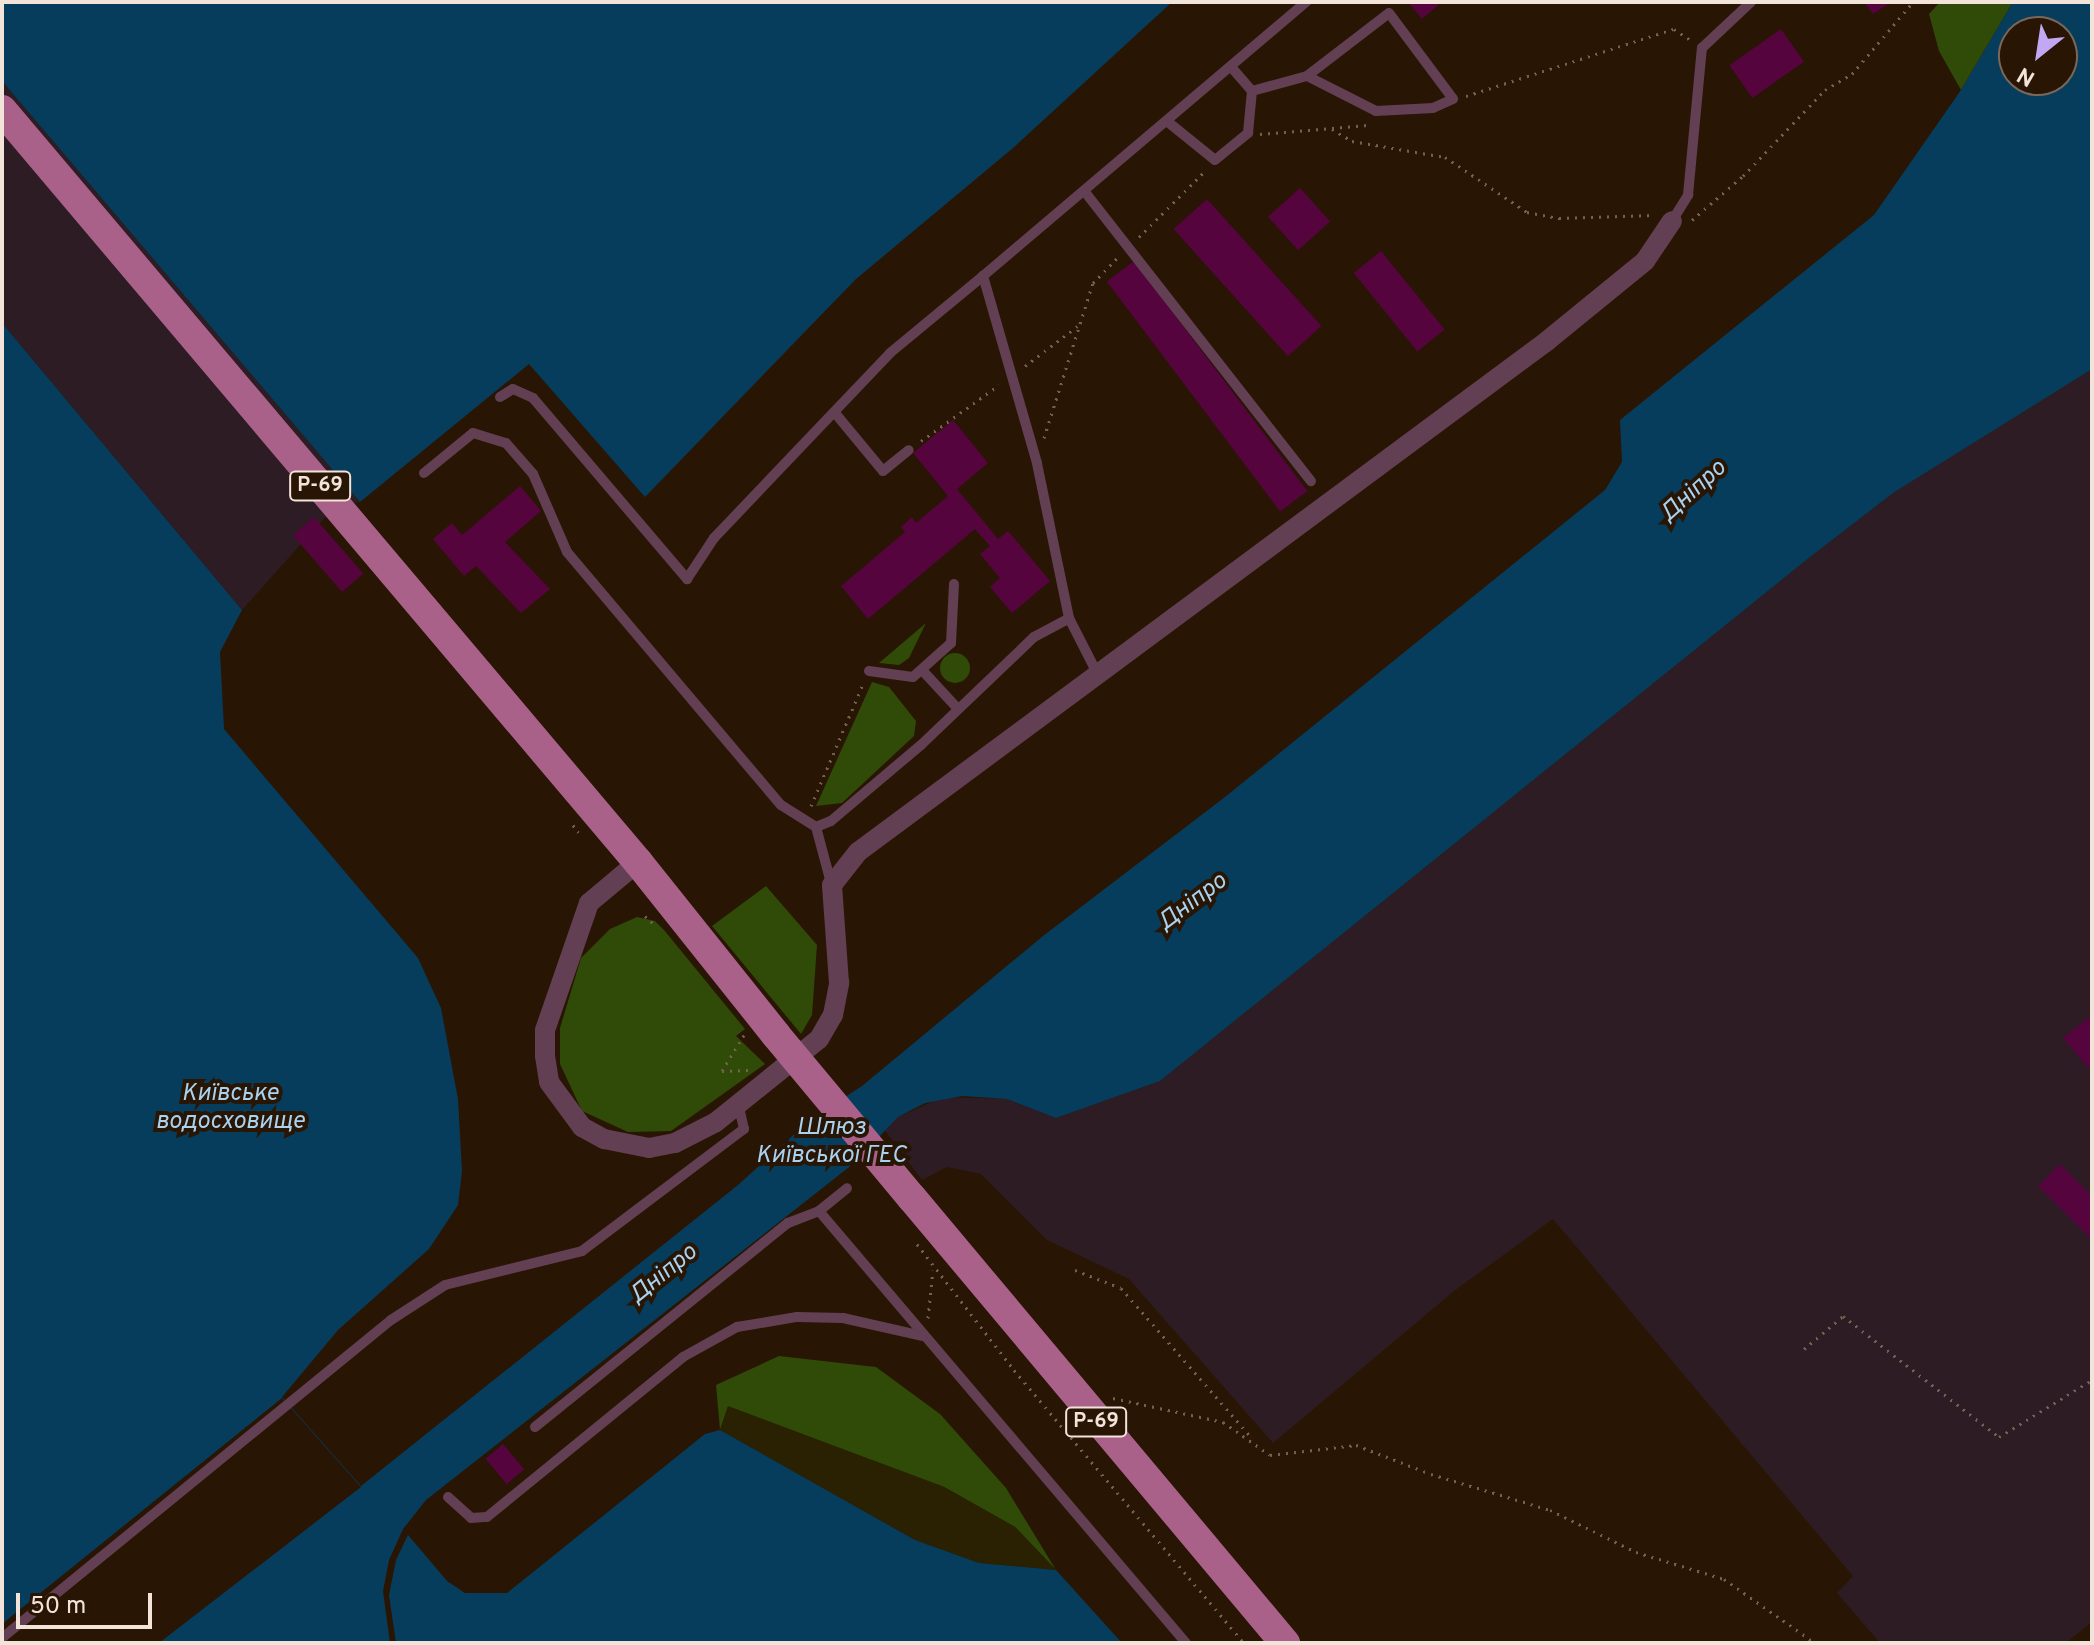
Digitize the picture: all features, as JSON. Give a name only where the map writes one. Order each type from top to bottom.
[{"type":"main road","name":"Р-69","points":[[2,110],[638,862],[776,1035],[1076,1398],[1285,1643]]},
{"type":"street","points":[[638,862],[589,903],[571,946],[545,1030],[549,1082],[582,1127],[627,1146],[675,1143],[738,1104],[819,1039],[833,1015],[839,983],[832,885],[858,852],[1096,671],[1547,341],[1645,261],[1672,221]]},
{"type":"lane","points":[[500,397],[513,389],[533,398],[687,579],[714,538],[921,323],[1085,192],[1306,2]]},
{"type":"lane","points":[[1672,221],[1688,195],[1702,48],[1751,2]]},
{"type":"lane","points":[[1252,91],[1307,76],[1389,13],[1453,99],[1433,108],[1376,111],[1307,76]]},
{"type":"lane","points":[[1168,122],[1215,160],[1248,133],[1252,91],[1231,67]]},
{"type":"lane","points":[[1085,192],[1311,481]]},
{"type":"lane","points":[[983,276],[1037,463],[1069,618],[1096,671]]},
{"type":"lane","points":[[835,413],[883,471],[909,450]]},
{"type":"lane","points":[[424,473],[473,433],[506,443],[533,474],[567,552],[781,805],[816,827],[832,885]]},
{"type":"lane","points":[[869,671],[913,677],[951,643],[954,584]]},
{"type":"lane","points":[[816,827],[831,821],[1034,637],[1069,618]]},
{"type":"lane","points":[[922,670],[958,709]]},
{"type":"lane","points":[[2,1638],[391,1320],[445,1285],[582,1251],[744,1129],[738,1104]]},
{"type":"lane","points":[[535,1427],[788,1223],[819,1211],[847,1188]]},
{"type":"lane","points":[[819,1211],[922,1336],[1186,1643]]},
{"type":"lane","points":[[448,1497],[471,1518],[487,1517],[683,1357],[737,1327],[797,1317],[843,1318],[922,1336]]},
{"type":"path","points":[[1658,242],[1743,176],[1825,90],[1852,74],[1913,2]]},
{"type":"path","points":[[1453,99],[1674,29],[1702,48]]},
{"type":"path","points":[[1248,133],[1377,124]]},
{"type":"path","points":[[1332,129],[1352,141],[1445,157],[1527,212],[1559,218],[1664,215],[1688,195]]},
{"type":"path","points":[[1037,463],[1079,325],[1098,274],[1215,160]]},
{"type":"path","points":[[909,450],[1079,325]]},
{"type":"path","points":[[816,827],[810,803],[869,671]]},
{"type":"path","points":[[746,1032],[722,1071],[751,1070]]},
{"type":"path","points":[[919,1250],[1244,1643]]},
{"type":"path","points":[[922,1336],[931,1307],[933,1270]]},
{"type":"path","points":[[1075,1270],[1121,1288],[1270,1455],[1356,1445],[1431,1474],[1550,1510],[1636,1552],[1724,1579],[1815,1643]]},
{"type":"path","points":[[1804,1349],[1843,1316],[1999,1437],[2092,1380]]},
{"type":"path","points":[[1076,1398],[1117,1398],[1169,1407],[1223,1422],[1255,1441]]},
{"type":"shaded area","points":[[2,81],[360,502],[336,505],[242,610],[2,323]]},
{"type":"shaded area","points":[[2092,369],[2092,1622],[2066,1643],[1880,1643],[1837,1593],[1853,1576],[1553,1219],[1454,1291],[1273,1443],[1129,1279],[1047,1240],[981,1174],[947,1167],[922,1180],[884,1129],[898,1117],[943,1097],[1007,1099],[1056,1118],[1160,1081],[1893,493]]},
{"type":"green space","points":[[1940,2],[2013,2],[2005,16],[1998,16],[1998,27],[1961,90],[1939,51],[1929,14]]},
{"type":"green space","points":[[926,623],[909,658],[899,665],[879,663]]},
{"type":"green space","points":[[955,653],[961,654],[969,662],[969,674],[961,682],[955,683],[949,682],[941,674],[940,668],[941,662],[949,654]]},
{"type":"green space","points":[[872,682],[889,687],[916,721],[914,736],[842,803],[816,806]]},
{"type":"green space","points":[[766,886],[817,945],[812,1015],[801,1034],[712,926]]},
{"type":"green space","points":[[637,917],[655,921],[664,930],[745,1029],[736,1036],[765,1064],[671,1131],[628,1132],[582,1111],[560,1064],[560,1028],[581,958],[610,929]]},
{"type":"green space","points":[[779,1356],[876,1367],[940,1414],[1006,1488],[1056,1570],[1015,1527],[944,1487],[728,1407],[720,1430],[716,1385]]},
{"type":"sand","points":[[728,1406],[944,1487],[1015,1527],[1056,1570],[979,1563],[915,1540],[720,1430]]},
{"type":"water","points":[[2,2],[1172,2],[1013,148],[856,279],[645,497],[529,364],[360,502],[2,81]]},
{"type":"water","name":"Київське водосховище","points":[[2013,2],[2092,2],[2092,369],[1893,493],[1160,1081],[1056,1118],[1007,1099],[962,1096],[925,1103],[898,1117],[853,1164],[426,1500],[403,1529],[447,1581],[465,1593],[507,1593],[705,1434],[720,1430],[915,1540],[979,1563],[1056,1570],[1122,1643],[2,1643],[2,323],[242,610],[220,652],[224,729],[418,958],[441,1008],[458,1099],[462,1171],[458,1205],[429,1249],[338,1330],[282,1397],[361,1486],[738,1185],[811,1119],[862,1086],[1043,936],[1225,797],[1605,490],[1622,462],[1620,420],[1874,215],[1961,90],[1998,27],[1998,96],[2078,96],[2078,16],[2005,16]]},
{"type":"pier","points":[[282,1398],[361,1487],[159,1643],[2,1643],[2,1624]]},
{"type":"pier","points":[[403,1529],[408,1535],[396,1560],[389,1595],[396,1643],[390,1643],[383,1591],[389,1560]]},
{"type":"building","points":[[1408,2],[1442,2],[1422,19]]},
{"type":"building","points":[[1864,2],[1891,2],[1873,14]]},
{"type":"building","points":[[1781,29],[1804,62],[1752,98],[1729,65]]},
{"type":"building","points":[[1300,188],[1330,221],[1298,250],[1268,217]]},
{"type":"building","points":[[1207,199],[1321,326],[1288,356],[1174,229]]},
{"type":"building","points":[[1381,251],[1445,329],[1417,352],[1354,273]]},
{"type":"building","points":[[1134,261],[1307,491],[1280,511],[1107,281]]},
{"type":"building","points":[[953,420],[988,463],[957,489],[998,539],[1008,531],[1050,581],[1012,613],[990,587],[1000,578],[980,554],[990,546],[975,529],[868,619],[841,586],[905,532],[901,527],[912,517],[916,523],[948,496],[913,453]]},
{"type":"building","points":[[520,486],[541,511],[505,542],[550,589],[521,613],[476,566],[464,576],[433,539],[452,523],[462,535]]},
{"type":"building","points":[[314,517],[363,574],[342,592],[293,535]]},
{"type":"building","points":[[2092,1015],[2092,1065],[2088,1068],[2063,1038]]},
{"type":"building","points":[[2060,1164],[2092,1196],[2092,1240],[2038,1186]]},
{"type":"building","points":[[503,1444],[524,1469],[507,1484],[485,1459]]},
{"type":"water label","name":"Дніпро","points":[[1694,492]]},
{"type":"water label","name":"Дніпро","points":[[1193,903]]},
{"type":"water label","name":"Шлюз Київської ГЕС","points":[[831,1143]]},
{"type":"water label","name":"Дніпро","points":[[664,1275]]}]
